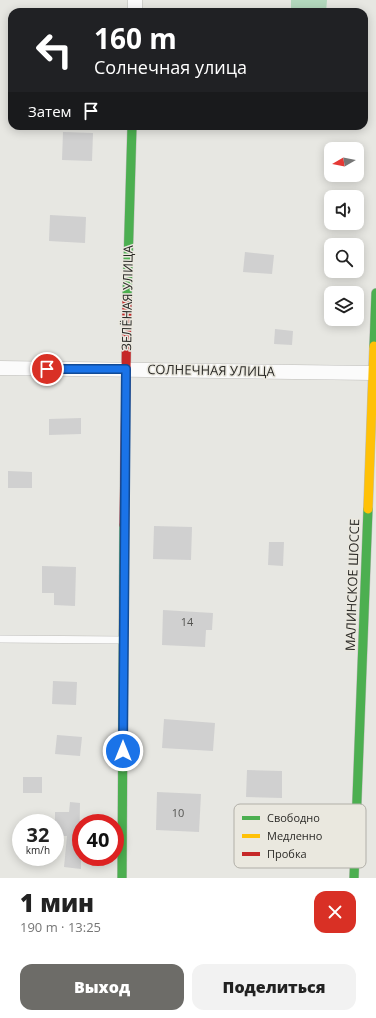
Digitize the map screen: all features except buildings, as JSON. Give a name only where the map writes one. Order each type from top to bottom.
[{"type":"street","name":"ЗЕЛЁНАЯ УЛИЦА","points":[[122,878],[126,369],[132,130]]},
{"type":"street","name":"МАЛИНСКОЕ ШОССЕ","points":[[357,804],[376,293]]},
{"type":"street","name":"СОЛНЕЧНАЯ УЛИЦА","points":[[0,368],[373,373]]},
{"type":"street","name":"МАЛИНСКОЕ ШОССЕ","points":[[354,868],[354,878]]},
{"type":"lane","points":[[0,640],[124,640]]},
{"type":"green space","points":[[291,0],[327,0],[326,8],[291,8]]},
{"type":"traffic: fast","points":[[127,298],[132,130]]},
{"type":"traffic: fast","points":[[374,346],[376,293]]},
{"type":"traffic: fast","points":[[357,804],[368,509]]},
{"type":"traffic: fast","points":[[122,878],[124,525]]},
{"type":"traffic: fast","points":[[354,868],[354,878]]},
{"type":"traffic: slow","points":[[368,509],[374,346]]},
{"type":"traffic: jam","points":[[124,525],[127,298]]},
{"type":"route","points":[[47,369],[126,369],[123,751]]}]
